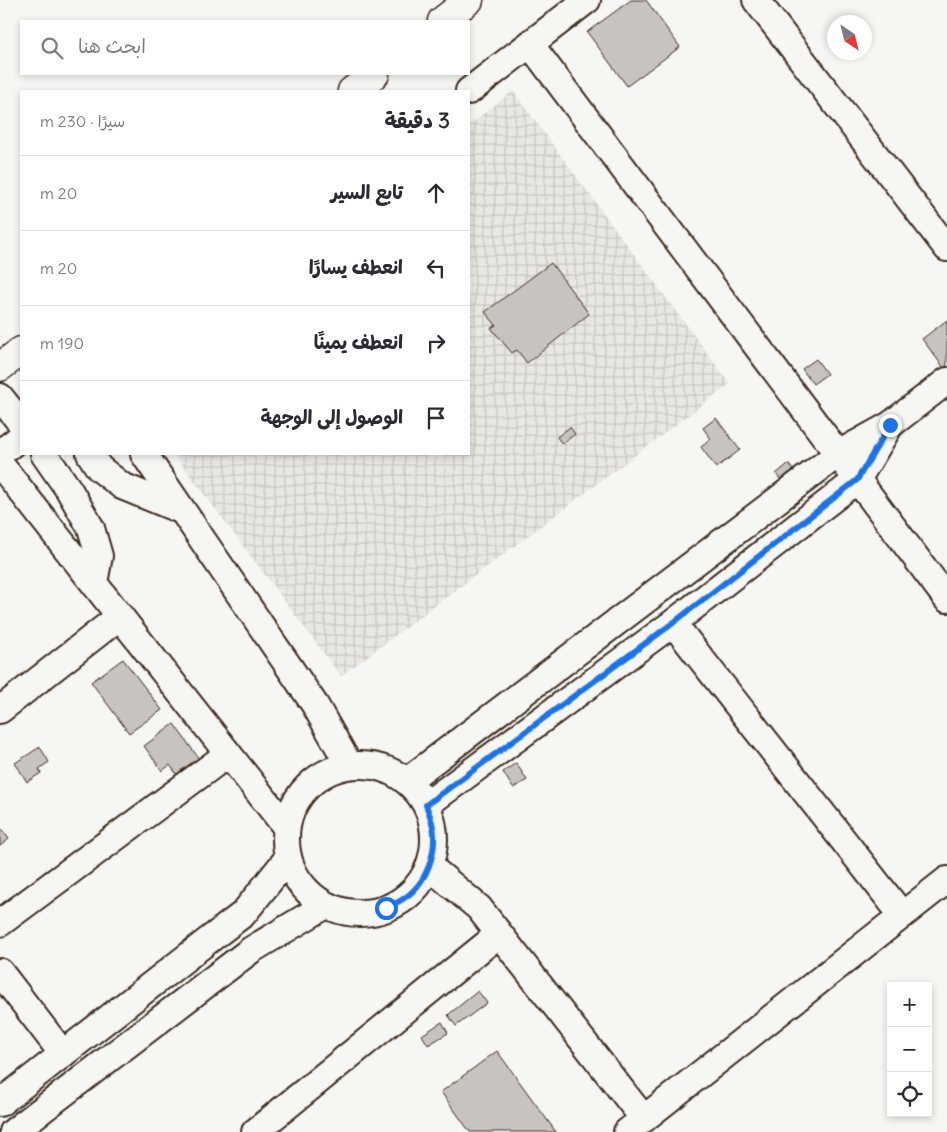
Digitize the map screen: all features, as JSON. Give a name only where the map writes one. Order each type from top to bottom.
[{"type":"main road","points":[[443,20],[469,0]]},
{"type":"main road","points":[[353,90],[374,75]]},
{"type":"lane","points":[[470,90],[587,0]]},
{"type":"lane","points":[[756,0],[947,248]]},
{"type":"lane","points":[[530,44],[947,600]]},
{"type":"lane","points":[[407,781],[838,454],[890,425],[947,381]]},
{"type":"lane","points":[[0,397],[20,422]]},
{"type":"lane","points":[[426,805],[673,623],[857,480],[890,425]]},
{"type":"lane","points":[[0,453],[20,438]]},
{"type":"lane","points":[[45,455],[69,490],[91,528],[99,556],[94,583]]},
{"type":"lane","points":[[91,455],[99,468],[122,486],[183,511]]},
{"type":"lane","points":[[145,455],[315,706],[349,766]]},
{"type":"lane","points":[[0,464],[286,827]]},
{"type":"lane","points":[[0,710],[120,616]]},
{"type":"lane","points":[[673,623],[902,915]]},
{"type":"lane","points":[[0,923],[228,754]]},
{"type":"lane","points":[[365,765],[380,767],[407,781],[418,792],[432,820],[434,835],[433,851],[429,866],[422,880],[412,892],[400,901],[386,908],[371,912],[355,913],[340,911],[312,896],[293,872],[285,842],[290,812],[298,798],[320,776],[349,766],[365,765]]},
{"type":"lane","points":[[0,1103],[243,914],[288,858]]},
{"type":"lane","points":[[429,866],[480,908],[636,1125],[947,880]]},
{"type":"lane","points":[[13,1132],[251,950],[326,905]]},
{"type":"lane","points":[[255,1132],[500,934]]},
{"type":"lane","points":[[0,972],[63,1054]]},
{"type":"shaded area","points":[[513,91],[730,384],[341,676],[175,455],[470,455],[470,124]]},
{"type":"building","points":[[631,0],[646,0],[680,47],[627,86],[587,32]]},
{"type":"building","points":[[551,263],[589,314],[527,363],[517,350],[512,353],[491,328],[496,325],[485,312]]},
{"type":"building","points":[[947,320],[947,365],[944,368],[922,339]]},
{"type":"building","points":[[816,359],[827,374],[813,384],[802,369]]},
{"type":"building","points":[[716,418],[740,450],[716,468],[701,447],[711,439],[703,428]]},
{"type":"building","points":[[570,427],[575,434],[562,444],[557,437]]},
{"type":"building","points":[[788,464],[797,474],[784,484],[776,474]]},
{"type":"building","points":[[123,659],[162,710],[129,733],[91,682]]},
{"type":"building","points":[[174,724],[200,760],[178,776],[170,765],[162,771],[144,746]]},
{"type":"building","points":[[40,747],[49,762],[39,769],[41,773],[27,782],[15,763]]},
{"type":"building","points":[[516,763],[527,780],[513,788],[503,772]]},
{"type":"building","points":[[0,827],[9,839],[0,846]]},
{"type":"building","points":[[478,991],[487,1003],[456,1026],[448,1015]]},
{"type":"building","points":[[442,1022],[448,1033],[428,1045],[422,1035]]},
{"type":"building","points":[[497,1051],[556,1132],[470,1132],[441,1092]]},
{"type":"route","points":[[386,908],[412,892],[422,880],[429,866],[433,851],[434,835],[432,820],[426,805],[673,623],[857,480],[890,425]]}]
